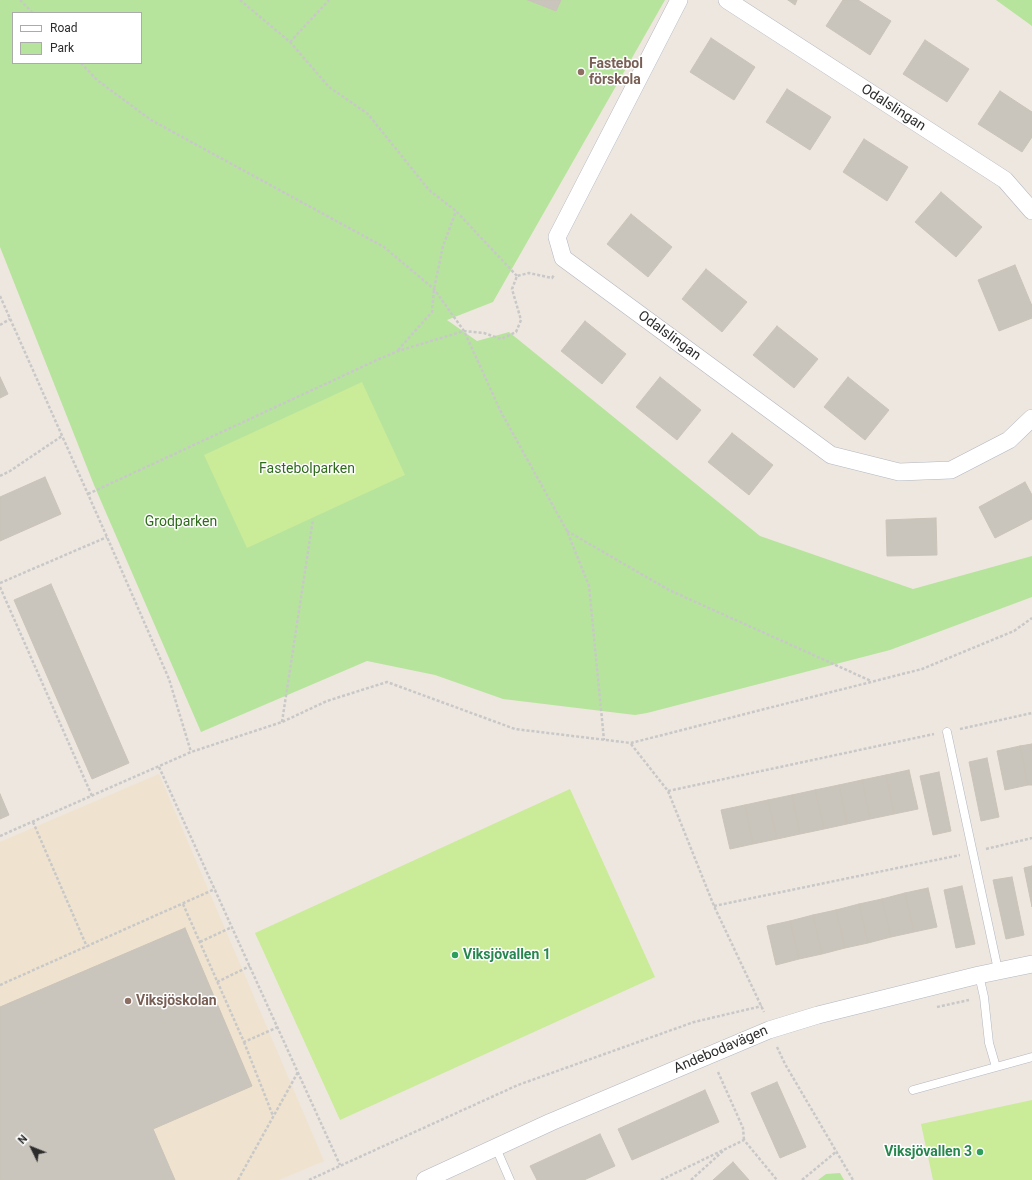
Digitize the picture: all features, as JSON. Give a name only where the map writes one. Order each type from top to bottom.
[{"type":"street","points":[[563,258],[557,237],[678,0]]},
{"type":"street","name":"Odalslingan","points":[[727,0],[1005,180],[1032,211]]},
{"type":"street","name":"Odalslingan","points":[[563,258],[831,455],[899,472],[951,470],[1009,440],[1032,418]]},
{"type":"street","name":"Andebodavägen","points":[[425,1180],[551,1122],[769,1030],[818,1015],[998,970],[1032,964]]},
{"type":"lane","points":[[947,732],[998,970]]},
{"type":"lane","points":[[979,975],[984,997],[989,1043],[996,1067]]},
{"type":"lane","points":[[913,1090],[1032,1058]]},
{"type":"lane","points":[[496,1148],[510,1180]]},
{"type":"path","points":[[20,0],[32,12]]},
{"type":"path","points":[[240,0],[290,42],[329,86],[368,114],[429,190],[456,211],[517,276]]},
{"type":"path","points":[[290,42],[329,0]]},
{"type":"path","points":[[82,64],[97,80],[151,120],[384,247],[434,289],[464,331],[501,412],[567,531],[589,586],[604,740]]},
{"type":"path","points":[[398,351],[432,312],[434,289],[443,246],[456,211]]},
{"type":"path","points":[[517,276],[529,273],[552,278],[563,258]]},
{"type":"path","points":[[88,494],[398,351],[464,331],[484,333],[501,339],[516,332],[521,320],[512,289],[517,276]]},
{"type":"path","points":[[0,296],[169,680],[191,752]]},
{"type":"path","points":[[0,325],[10,319]]},
{"type":"path","points":[[0,476],[10,472],[62,436]]},
{"type":"path","points":[[282,722],[313,519]]},
{"type":"path","points":[[567,531],[669,590],[871,681]]},
{"type":"path","points":[[0,583],[107,537]]},
{"type":"path","points":[[0,587],[92,796]]},
{"type":"path","points":[[0,836],[191,752],[282,722],[328,701],[387,682],[515,729],[631,743],[922,669],[1014,631],[1032,618]]},
{"type":"path","points":[[668,791],[1032,713]]},
{"type":"path","points":[[631,743],[668,791],[714,906],[762,1006],[769,1030],[785,1064],[853,1180]]},
{"type":"path","points":[[159,767],[340,1165]]},
{"type":"path","points":[[33,822],[87,947]]},
{"type":"path","points":[[714,906],[973,852],[1032,838]]},
{"type":"path","points":[[0,985],[215,889]]},
{"type":"path","points":[[183,904],[244,1042],[273,1117]]},
{"type":"path","points":[[200,942],[232,927]]},
{"type":"path","points":[[217,982],[250,966]]},
{"type":"path","points":[[309,1180],[518,1085],[694,1022],[762,1006]]},
{"type":"path","points":[[244,1042],[278,1027]]},
{"type":"path","points":[[717,1070],[743,1128],[744,1140],[776,1180]]},
{"type":"path","points":[[238,1180],[298,1071]]},
{"type":"path","points":[[661,1180],[744,1140]]},
{"type":"path","points":[[690,1180],[726,1149]]},
{"type":"path","points":[[802,1180],[836,1150]]},
{"type":"shaded area","name":"Viksjöskolan","points":[[159,774],[324,1161],[279,1180],[0,1180],[0,842]]},
{"type":"green space","name":"Fastebolparken","points":[[0,0],[665,0],[493,302],[447,320],[477,341],[509,332],[760,536],[913,589],[1032,556],[1032,597],[890,650],[635,715],[503,699],[435,675],[367,661],[201,732],[94,485],[0,247]]},
{"type":"green space","points":[[996,0],[1032,0],[1032,26]]},
{"type":"green space","points":[[362,382],[405,475],[247,548],[204,455]]},
{"type":"green space","name":"Viksjövallen 1","points":[[570,789],[655,977],[340,1120],[255,933]]},
{"type":"green space","name":"Viksjövallen 3","points":[[1032,1100],[1032,1180],[933,1180],[921,1124]]},
{"type":"green space","points":[[840,1173],[844,1180],[818,1180],[826,1174]]},
{"type":"building","points":[[528,0],[561,0],[556,11]]},
{"type":"building","points":[[788,0],[797,0],[795,5]]},
{"type":"building","points":[[843,0],[858,0],[891,21],[870,55],[826,26]]},
{"type":"building","points":[[711,38],[755,67],[734,100],[690,72]]},
{"type":"building","points":[[925,40],[969,69],[947,102],[903,74]]},
{"type":"building","points":[[787,89],[831,117],[810,150],[766,122]]},
{"type":"building","points":[[1000,91],[1032,112],[1032,137],[1022,152],[978,124]]},
{"type":"building","points":[[864,139],[908,167],[887,201],[843,172]]},
{"type":"building","points":[[941,192],[982,227],[956,257],[915,222]]},
{"type":"building","points":[[631,214],[672,247],[648,277],[607,244]]},
{"type":"building","points":[[1015,265],[1032,306],[1032,318],[999,331],[978,280]]},
{"type":"building","points":[[706,269],[747,302],[722,332],[682,299]]},
{"type":"building","points":[[585,321],[626,354],[602,384],[561,351]]},
{"type":"building","points":[[777,326],[818,359],[794,388],[753,355]]},
{"type":"building","points":[[0,377],[8,394],[0,398]]},
{"type":"building","points":[[660,377],[701,410],[677,440],[636,407]]},
{"type":"building","points":[[848,377],[889,410],[865,440],[824,407]]},
{"type":"building","points":[[732,433],[773,465],[749,495],[708,462]]},
{"type":"building","points":[[45,477],[61,514],[0,541],[0,497]]},
{"type":"building","points":[[1025,482],[1032,495],[1032,519],[995,538],[979,507]]},
{"type":"building","points":[[936,518],[937,555],[887,556],[886,520]]},
{"type":"building","points":[[51,584],[129,763],[92,779],[14,600]]},
{"type":"building","points":[[1032,744],[1032,785],[1028,785],[1020,746]]},
{"type":"building","points":[[1020,746],[1028,785],[1005,790],[997,751]]},
{"type":"building","points":[[987,758],[999,817],[981,821],[969,762]]},
{"type":"building","points":[[909,770],[918,809],[894,814],[886,775]]},
{"type":"building","points":[[939,772],[951,831],[933,835],[920,776]]},
{"type":"building","points":[[886,775],[894,814],[870,819],[862,780]]},
{"type":"building","points":[[862,780],[870,819],[847,824],[839,785]]},
{"type":"building","points":[[839,785],[847,824],[824,829],[815,790]]},
{"type":"building","points":[[815,790],[824,829],[800,834],[792,795]]},
{"type":"building","points":[[0,794],[9,815],[0,819]]},
{"type":"building","points":[[792,795],[800,834],[777,839],[768,800]]},
{"type":"building","points":[[768,800],[777,839],[753,844],[745,805]]},
{"type":"building","points":[[745,805],[753,844],[730,849],[721,810]]},
{"type":"building","points":[[1032,866],[1032,907],[1024,868]]},
{"type":"building","points":[[1012,877],[1024,935],[1006,939],[993,880]]},
{"type":"building","points":[[962,886],[975,944],[956,948],[944,890]]},
{"type":"building","points":[[928,888],[937,927],[914,932],[905,893]]},
{"type":"building","points":[[905,893],[914,932],[891,937],[882,899]]},
{"type":"building","points":[[882,899],[891,937],[868,943],[859,904]]},
{"type":"building","points":[[859,904],[868,943],[845,948],[836,910]]},
{"type":"building","points":[[836,910],[845,948],[822,954],[813,915]]},
{"type":"building","points":[[813,915],[822,954],[799,959],[790,921]]},
{"type":"building","points":[[790,921],[799,959],[776,965],[767,926]]},
{"type":"building","points":[[185,928],[252,1086],[153,1129],[175,1180],[0,1180],[0,1007]]},
{"type":"building","points":[[777,1082],[806,1147],[780,1158],[751,1093]]},
{"type":"building","points":[[705,1090],[719,1122],[632,1160],[618,1129]]},
{"type":"building","points":[[600,1134],[615,1166],[584,1180],[537,1180],[530,1166]]},
{"type":"building","points":[[733,1162],[749,1180],[713,1180]]},
{"type":"place","name":"Fastebol förskola","points":[[581,72]]},
{"type":"place","name":"Viksjövallen 1","points":[[455,955]]},
{"type":"place","name":"Viksjöskolan","points":[[128,1001]]},
{"type":"place","name":"Viksjövallen 3","points":[[980,1152]]},
{"type":"park label","name":"Grodparken","points":[[181,522]]}]
